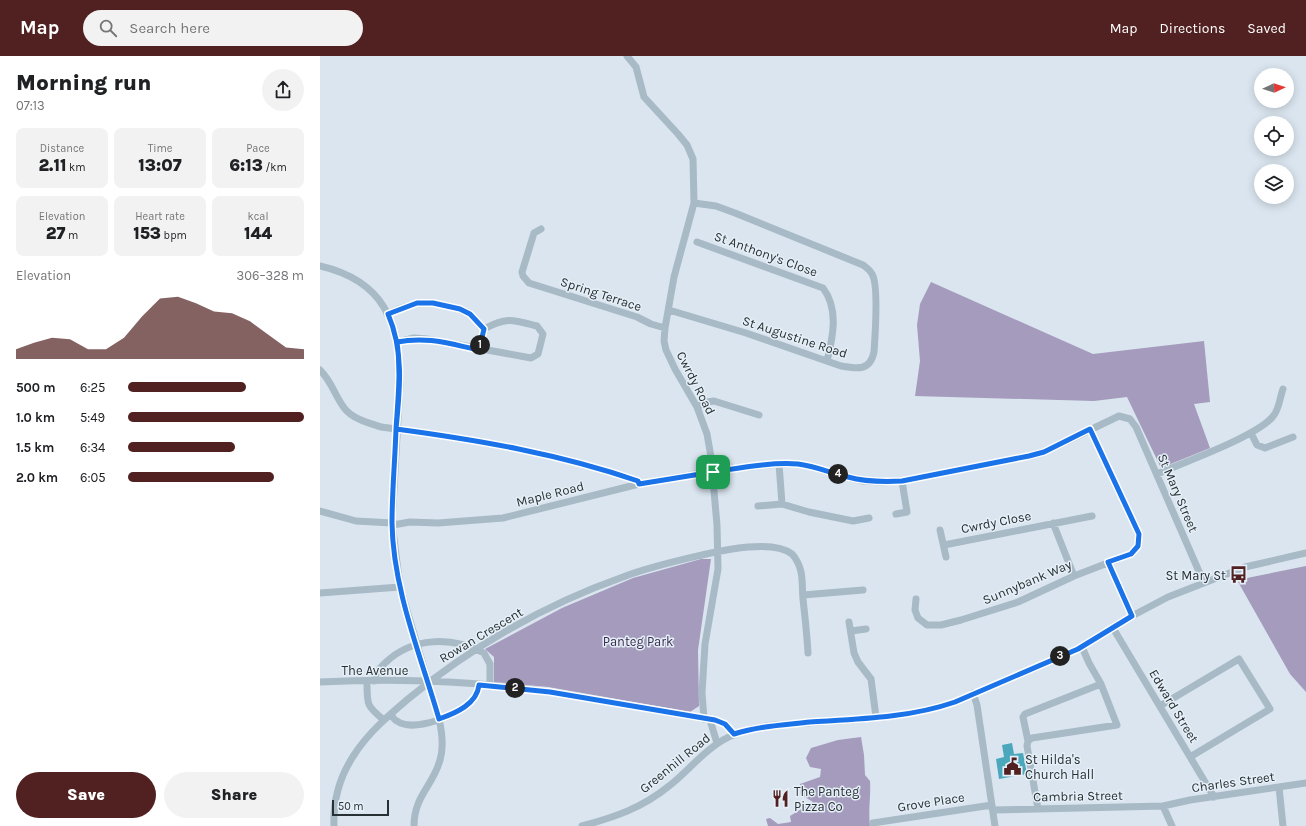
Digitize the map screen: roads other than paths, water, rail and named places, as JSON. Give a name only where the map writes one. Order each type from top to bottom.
[{"type":"street","name":"Cwrdy Road","points":[[627,56],[636,67],[644,97],[686,145],[693,159],[694,203],[674,277],[665,328],[666,350],[697,407],[707,434],[713,472],[718,552],[716,582],[705,644],[702,693],[707,719],[717,743]]},
{"type":"street","name":"St Augustine Road","points":[[669,310],[854,368],[867,366],[872,360],[874,352],[875,286],[873,274],[863,265],[716,206],[694,203]]},
{"type":"street","name":"Spring Terrace","points":[[541,229],[534,233],[522,272],[523,276],[529,283],[629,314],[665,328]]},
{"type":"street","name":"St Anthony's Close","points":[[697,242],[822,288],[831,302],[833,326],[832,341],[827,360]]},
{"type":"street","points":[[320,266],[350,276],[375,294],[388,314],[397,342],[400,363],[400,384],[396,429],[392,524],[400,587],[442,732],[440,760],[436,771],[417,804],[414,826]]},
{"type":"street","points":[[388,314],[417,303],[433,303],[460,309],[470,314],[484,329]]},
{"type":"street","points":[[397,342],[414,338],[427,339],[479,350],[531,358],[538,354],[543,334],[538,326],[508,320],[495,322],[484,329],[479,350]]},
{"type":"street","points":[[320,370],[333,386],[345,409],[353,416],[370,424],[456,437],[547,455],[618,474],[638,481],[639,484]]},
{"type":"street","points":[[1157,474],[1251,433],[1267,424],[1275,414],[1283,389]]},
{"type":"street","points":[[697,407],[707,402],[714,401],[759,415]]},
{"type":"street","name":"Maple Road","points":[[320,511],[356,521],[392,524],[410,522],[438,523],[504,518],[639,484],[713,472],[779,464],[797,464],[812,467],[863,481],[902,481],[1044,452],[1119,416],[1125,417]]},
{"type":"street","name":"St Mary Street","points":[[1125,417],[1130,419],[1136,427],[1204,583]]},
{"type":"street","name":"Sunnybank Way","points":[[916,599],[915,610],[918,618],[927,625],[941,625],[969,618],[1018,602],[1074,576],[1131,554],[1138,546],[1139,534],[1090,429]]},
{"type":"street","points":[[1251,433],[1257,446],[1265,448],[1293,436]]},
{"type":"street","points":[[779,464],[782,504]]},
{"type":"street","points":[[896,514],[907,512],[902,481]]},
{"type":"street","points":[[758,506],[782,504],[853,525],[869,518]]},
{"type":"street","name":"Cwrdy Close","points":[[944,545],[1092,516]]},
{"type":"street","points":[[1053,523],[1074,576]]},
{"type":"street","points":[[940,530],[946,557]]},
{"type":"street","points":[[718,552],[770,546],[785,550],[793,555],[801,572],[808,653]]},
{"type":"street","name":"Rowan Crescent","points":[[334,826],[336,797],[340,782],[347,766],[366,738],[384,720],[428,682],[476,649],[542,612],[594,588],[656,566],[718,552]]},
{"type":"street","name":"Greenhill Road","points":[[582,826],[621,815],[654,798],[671,785],[717,743],[734,734],[747,730],[774,726],[876,717],[939,707],[1082,646],[1132,616],[1168,597],[1245,567],[1306,553]]},
{"type":"street","points":[[1108,562],[1132,616]]},
{"type":"street","points":[[320,593],[400,587]]},
{"type":"street","points":[[803,594],[863,590]]},
{"type":"street","points":[[849,622],[854,653],[858,662],[871,680],[876,717]]},
{"type":"street","name":"Edward Street","points":[[1113,628],[1214,797]]},
{"type":"street","points":[[851,631],[866,629]]},
{"type":"street","points":[[384,720],[374,713],[369,706],[370,681],[389,659],[409,647],[443,640],[476,649],[484,653],[490,664],[490,685]]},
{"type":"street","points":[[1028,741],[1032,738],[1117,725],[1101,684],[1089,663],[1082,646]]},
{"type":"street","points":[[1160,706],[1239,659],[1270,709],[1190,757]]},
{"type":"street","name":"The Avenue","points":[[320,682],[428,682],[490,685],[557,693],[707,719],[725,724],[734,734]]},
{"type":"street","points":[[1038,809],[1023,717],[1025,714],[1101,684]]},
{"type":"street","points":[[391,714],[397,721],[407,724],[422,724],[439,719],[450,715],[471,702],[479,685]]},
{"type":"street","points":[[973,693],[977,705],[995,826]]},
{"type":"street","name":"Charles Street","points":[[1163,806],[1190,800],[1306,783]]},
{"type":"street","points":[[1278,787],[1283,826]]},
{"type":"street","points":[[1163,806],[1172,826]]},
{"type":"street","name":"Cambria Street","points":[[992,808],[1038,809],[1163,806]]},
{"type":"street","name":"Grove Place","points":[[873,823],[992,808]]},
{"type":"place","name":"St Mary St","points":[[1239,575]]},
{"type":"place","name":"St Hilda's Church Hall","points":[[1012,766]]},
{"type":"place","name":"The Panteg Pizza Co","points":[[781,798]]},
{"type":"park label","name":"Panteg Park","points":[[638,641]]}]
